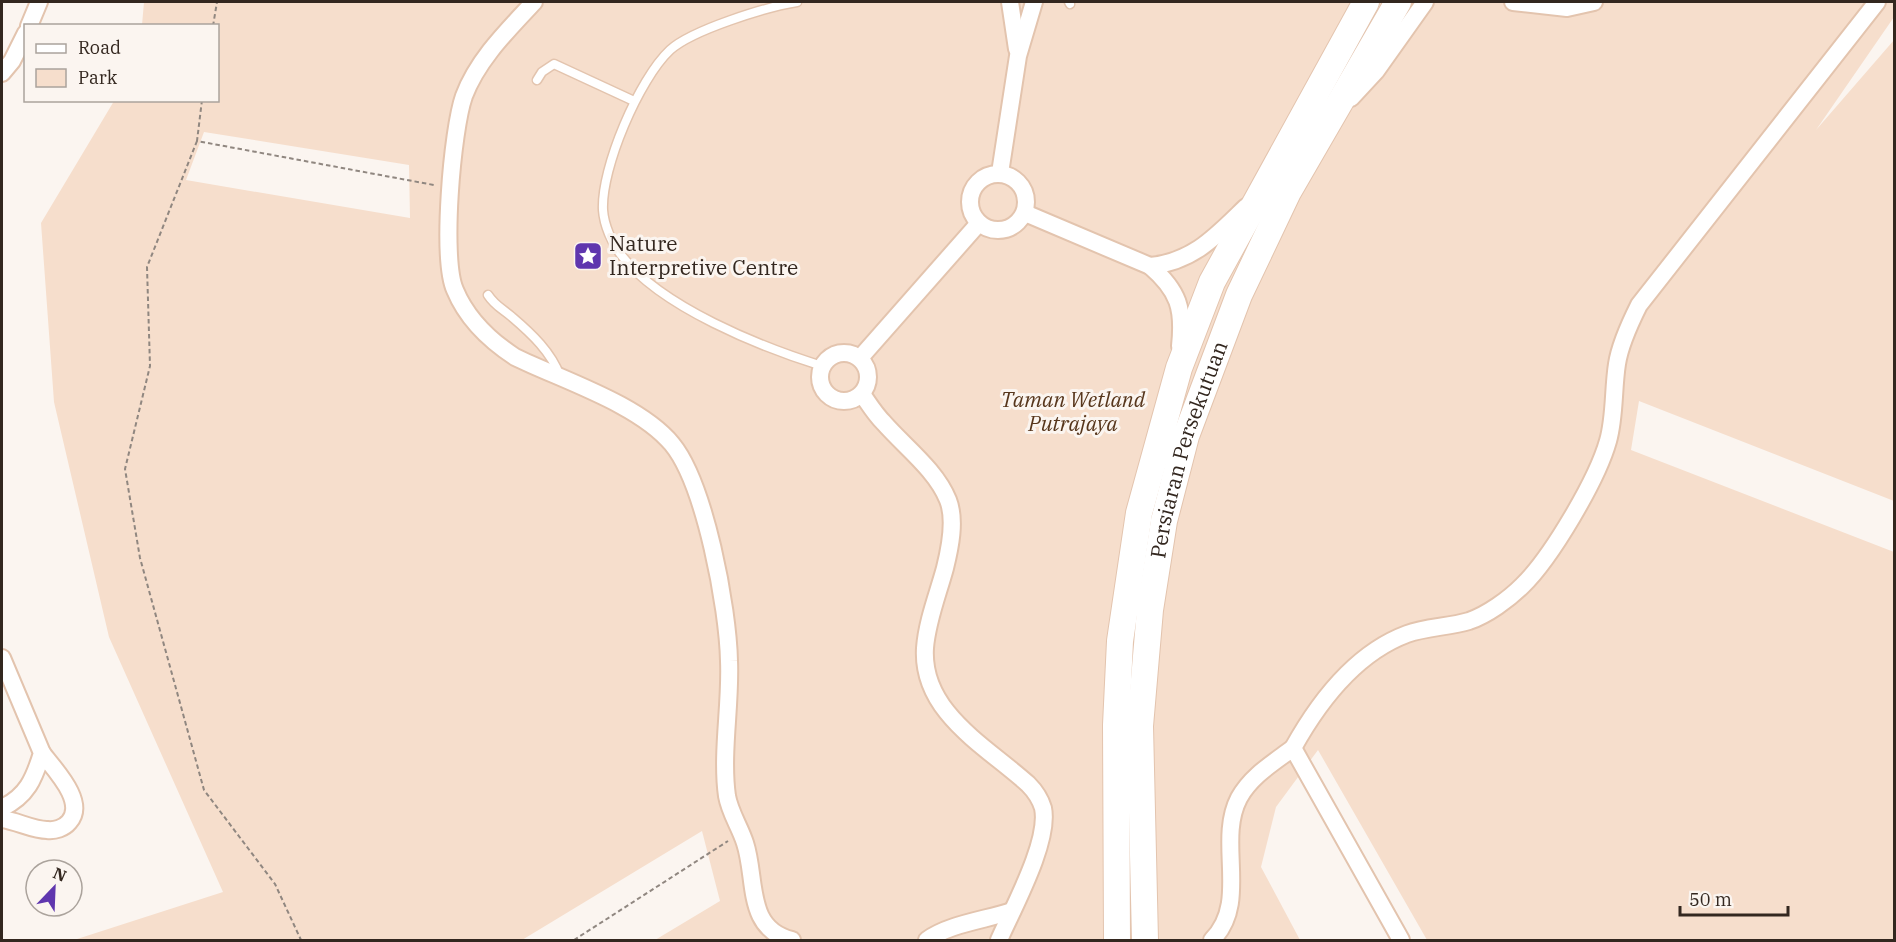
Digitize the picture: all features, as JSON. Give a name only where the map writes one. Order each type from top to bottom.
[{"type":"main road","name":"Persiaran Persekutuan","points":[[1117,940],[1116,725],[1120,641],[1139,513],[1179,368],[1212,282],[1366,2]]},
{"type":"main road","name":"Persiaran Persekutuan","points":[[1145,940],[1140,726],[1150,610],[1164,521],[1186,436],[1239,295],[1288,192],[1398,2]]},
{"type":"street","points":[[30,24],[39,2]]},
{"type":"street","points":[[534,2],[482,62],[464,96],[453,147],[449,273],[462,304],[472,319],[497,345],[515,357],[561,380],[630,410],[653,426],[672,443],[695,486],[717,571],[729,659],[727,796],[746,844],[758,916],[768,930],[792,940]]},
{"type":"street","points":[[1010,2],[1018,56]]},
{"type":"street","points":[[1000,174],[1018,56],[1034,2]]},
{"type":"street","points":[[1333,112],[1376,71],[1425,2]]},
{"type":"street","points":[[1513,2],[1569,5],[1594,2]]},
{"type":"street","points":[[1212,940],[1226,918],[1231,900],[1233,814],[1238,800],[1260,773],[1293,748],[1312,714],[1362,661],[1383,646],[1408,634],[1469,621],[1486,612],[1522,586],[1560,536],[1587,489],[1608,441],[1617,361],[1639,305],[1877,2]]},
{"type":"street","points":[[2,73],[12,61],[24,37]]},
{"type":"street","points":[[1000,174],[1013,178],[1022,187],[1027,200],[1025,213],[1017,224],[1005,230],[991,230],[979,223],[972,214],[969,202],[971,191],[978,181],[988,175],[1000,174]]},
{"type":"street","points":[[1150,266],[1167,264],[1204,247],[1259,194]]},
{"type":"street","points":[[1025,213],[1150,266],[1164,278],[1176,295],[1182,313],[1179,368]]},
{"type":"street","points":[[860,358],[979,223]]},
{"type":"street","points":[[839,353],[850,353],[860,358],[869,375],[867,385],[862,394],[852,400],[841,401],[830,396],[823,388],[820,377],[822,366],[829,358],[839,353]]},
{"type":"street","points":[[862,394],[881,421],[937,481],[948,501],[952,521],[949,554],[928,629],[926,648],[930,684],[940,704],[959,726],[1028,784],[1037,794],[1042,806],[1041,840],[999,940]]},
{"type":"street","points":[[2,658],[42,753],[64,783],[75,803],[74,815],[63,828],[47,830],[2,819]]},
{"type":"street","points":[[1293,748],[1401,940]]},
{"type":"street","points":[[2,808],[16,801],[27,791],[42,753]]},
{"type":"street","points":[[927,940],[947,929],[982,922],[1012,911]]},
{"type":"lane","points":[[797,2],[775,6],[686,39],[659,63],[634,101],[603,190],[603,213],[608,231],[620,254],[646,282],[687,309],[796,358],[822,366]]},
{"type":"lane","points":[[537,80],[542,72],[554,64],[634,101]]},
{"type":"lane","points":[[488,295],[494,305],[512,316],[548,352],[561,380]]},
{"type":"path","points":[[213,24],[217,2]]},
{"type":"path","points":[[202,102],[197,141],[147,267],[150,366],[125,469],[141,558],[204,790],[275,884],[301,940]]},
{"type":"path","points":[[197,141],[451,188]]},
{"type":"path","points":[[574,940],[741,832]]},
{"type":"green space","name":"Taman Wetland Putrajaya","points":[[144,2],[1894,2],[1894,17],[1816,130],[1894,40],[1894,501],[1639,401],[1631,450],[1894,552],[1894,940],[1427,940],[1318,750],[1276,807],[1261,867],[1300,940],[655,940],[720,901],[702,831],[522,940],[74,940],[223,892],[109,637],[54,402],[41,223],[113,102],[219,102],[219,24],[142,24]],"holes":[[[204,132],[409,165],[410,218],[186,180]]]},
{"type":"place","name":"Nature Interpretive Centre","points":[[588,256]]}]
